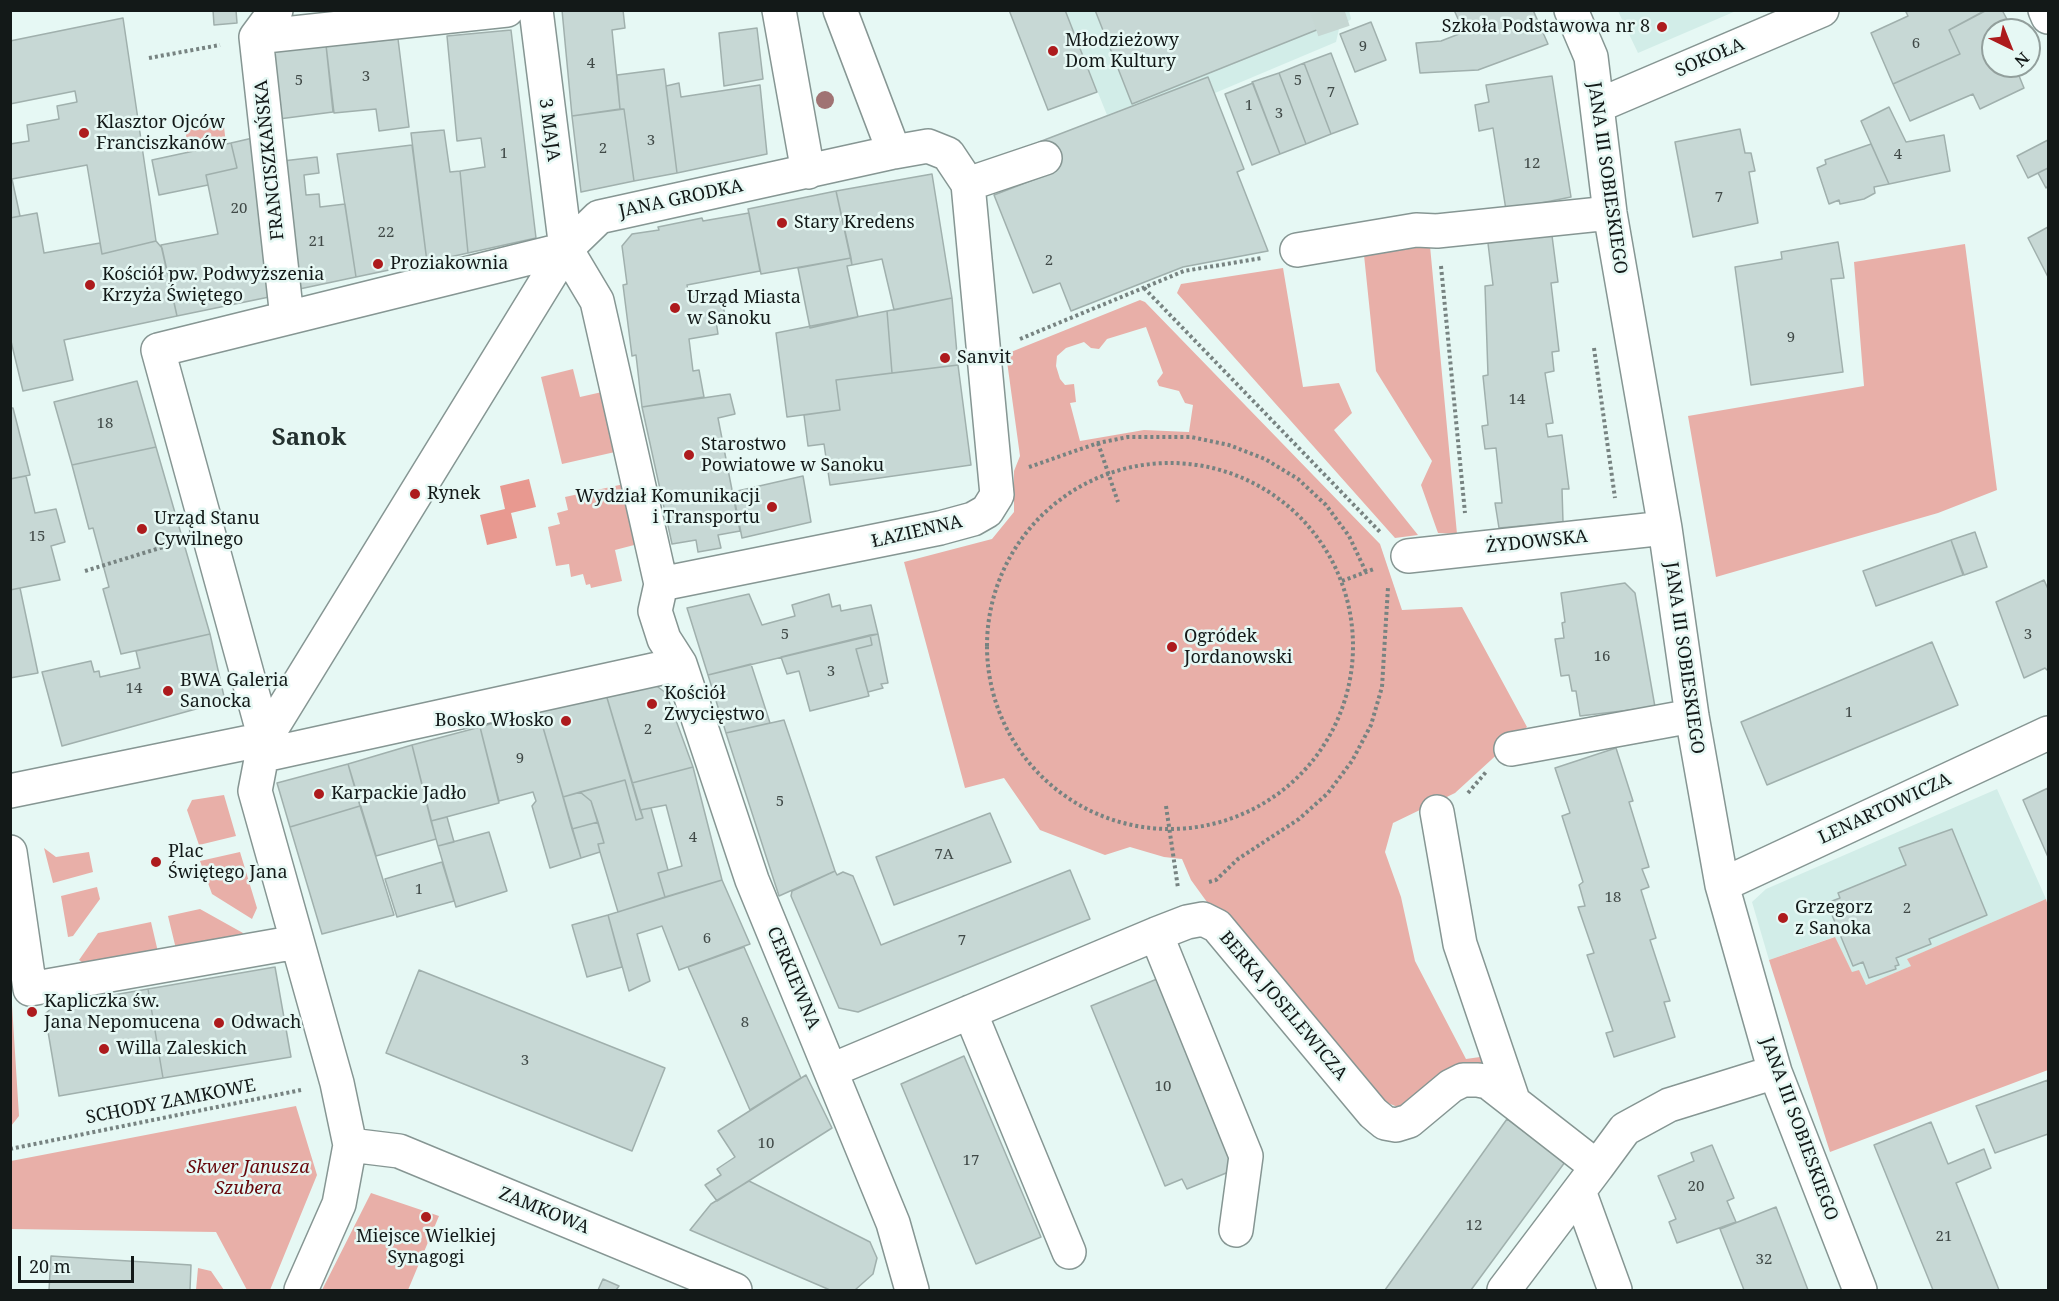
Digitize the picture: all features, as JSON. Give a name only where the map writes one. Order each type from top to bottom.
[{"type":"street","points":[[256,37],[276,10]]},
{"type":"street","points":[[256,37],[507,10]]},
{"type":"street","name":"3 MAJA","points":[[536,10],[566,249]]},
{"type":"street","points":[[779,10],[808,172]]},
{"type":"street","points":[[840,10],[894,152]]},
{"type":"street","name":"JANA III SOBIESKIEGO","points":[[1571,10],[1590,57],[1610,213],[1665,528],[1692,716],[1722,885],[1775,1072],[1860,1290]]},
{"type":"street","name":"SOKOŁA","points":[[1597,106],[1822,10]]},
{"type":"street","points":[[2045,10],[2049,17]]},
{"type":"street","name":"FRANCISZKAŃSKA","points":[[256,37],[287,318]]},
{"type":"street","name":"JANA GRODKA","points":[[566,249],[599,217],[928,146],[948,154],[968,184]]},
{"type":"street","points":[[968,184],[1045,158]]},
{"type":"street","name":"ŁAZIENNA","points":[[661,584],[940,528],[973,519],[987,510],[997,495],[968,184]]},
{"type":"street","points":[[1297,250],[1409,231],[1437,231],[1610,213]]},
{"type":"street","points":[[263,748],[158,350],[566,249]]},
{"type":"street","points":[[10,791],[263,748],[680,664],[663,639],[655,611],[661,584],[597,301],[566,249]]},
{"type":"street","points":[[301,1290],[339,1204],[350,1145],[337,1083],[255,791],[263,748],[566,249]]},
{"type":"street","name":"ŻYDOWSKA","points":[[1408,556],[1665,528]]},
{"type":"street","name":"CERKIEWNA","points":[[680,664],[752,880],[893,1223],[912,1290]]},
{"type":"street","points":[[1510,749],[1692,716]]},
{"type":"street","name":"LENARTOWICZA","points":[[1722,885],[2049,733]]},
{"type":"street","points":[[1437,812],[1460,944],[1513,1100]]},
{"type":"street","points":[[10,852],[30,989],[297,942]]},
{"type":"street","name":"BERKA JOSELEWICZA","points":[[832,1070],[1156,934],[1187,922],[1203,919],[1217,926],[1373,1113],[1385,1123],[1396,1125],[1410,1121],[1443,1092],[1463,1080],[1488,1082],[1513,1100],[1588,1179]]},
{"type":"street","points":[[1156,934],[1246,1156],[1236,1230]]},
{"type":"street","points":[[970,1012],[1069,1252]]},
{"type":"street","points":[[1504,1290],[1625,1129],[1669,1105],[1775,1072]]},
{"type":"street","name":"ZAMKOWA","points":[[350,1145],[399,1151],[735,1290]]},
{"type":"street","points":[[1588,1179],[1615,1290]]},
{"type":"path","points":[[149,58],[256,37]]},
{"type":"path","points":[[1437,231],[1469,549]]},
{"type":"path","points":[[983,354],[1184,271],[1259,259]]},
{"type":"path","points":[[1144,288],[1390,542],[1408,556]]},
{"type":"path","points":[[1593,345],[1620,532]]},
{"type":"path","points":[[1020,464],[1026,468],[1098,443],[1128,437],[1191,437],[1229,445],[1265,459],[1298,479],[1326,505],[1349,536],[1366,572]]},
{"type":"path","points":[[1098,443],[1118,502]]},
{"type":"path","points":[[1154,463],[1188,464],[1222,470],[1253,482],[1282,500],[1313,532],[1327,550],[1342,581],[1351,614],[1354,647],[1352,670],[1341,714],[1326,744],[1305,771],[1280,794],[1251,812],[1219,824],[1169,830],[1118,823],[1087,811],[1058,793],[1033,770],[1013,743],[998,712],[989,679],[986,646],[990,612],[999,579],[1014,549],[1035,522],[1060,499],[1089,481],[1109,474],[1121,469],[1154,463]]},
{"type":"path","points":[[85,571],[183,540]]},
{"type":"path","points":[[1206,882],[1216,880],[1238,859],[1299,819],[1328,793],[1352,761],[1371,725],[1382,687],[1388,584]]},
{"type":"path","points":[[1166,806],[1177,888],[1187,886]]},
{"type":"path","name":"SCHODY ZAMKOWE","points":[[10,1149],[337,1083]]},
{"type":"shaded area","points":[[1349,10],[1351,19],[1339,29],[1336,42],[1215,93],[1208,77],[1107,115],[1065,11]]},
{"type":"shaded area","name":"Szkoła Podstawowa nr 8","points":[[1618,11],[1736,11],[1638,53]]},
{"type":"shaded area","points":[[529,479],[536,507],[511,513],[517,538],[487,545],[480,515],[505,509],[500,486]]},
{"type":"shaded area","points":[[1997,789],[2046,899],[1908,959],[1912,966],[1866,985],[1852,972],[1834,937],[1769,960],[1752,902],[1766,889]]},
{"type":"green space","points":[[197,117],[223,118],[226,144],[187,153],[186,134],[192,120]]},
{"type":"green space","points":[[1965,244],[1997,490],[1938,513],[1716,577],[1688,416],[1864,386],[1854,262]]},
{"type":"green space","points":[[1430,246],[1457,534],[1438,533],[1421,485],[1432,461],[1376,371],[1364,255]]},
{"type":"green space","points":[[1283,268],[1303,387],[1339,383],[1352,413],[1334,430],[1418,535],[1395,538],[1177,293],[1181,284]]},
{"type":"green space","points":[[1140,300],[1145,302],[1380,544],[1402,610],[1462,607],[1527,727],[1455,793],[1393,823],[1385,852],[1401,897],[1415,961],[1466,1059],[1487,1056],[1491,1062],[1400,1108],[1376,1098],[1212,909],[1191,880],[1182,859],[1164,857],[1130,847],[1105,855],[1040,830],[1004,778],[965,788],[904,562],[992,539],[1014,512],[1014,471],[1020,456],[1006,354]],"holes":[[[1146,327],[1163,373],[1157,381],[1159,386],[1179,391],[1185,403],[1193,405],[1189,432],[1144,430],[1080,441],[1070,403],[1076,402],[1074,384],[1065,385],[1060,379],[1056,366],[1057,356],[1066,348],[1084,342],[1091,348],[1099,349],[1107,339]]]},
{"type":"green space","points":[[573,369],[580,397],[602,392],[615,452],[562,464],[541,377]]},
{"type":"green space","points":[[624,484],[638,544],[615,550],[622,581],[591,588],[590,584],[586,585],[583,574],[571,577],[569,564],[556,566],[548,527],[560,524],[557,513],[568,510],[565,497]]},
{"type":"green space","points":[[224,795],[236,836],[199,845],[187,810],[192,800]]},
{"type":"green space","points":[[44,848],[56,857],[89,852],[93,872],[53,883]]},
{"type":"green space","points":[[240,852],[257,908],[252,919],[212,894],[200,861]]},
{"type":"green space","points":[[97,887],[100,899],[73,936],[68,937],[61,896]]},
{"type":"green space","points":[[2046,899],[2048,906],[2048,1070],[1830,1152],[1769,960],[1835,937],[1852,972],[1859,970],[1866,985],[1911,966],[1907,959]]},
{"type":"green space","points":[[200,909],[243,933],[241,939],[176,949],[168,916]]},
{"type":"green space","points":[[151,922],[158,952],[86,965],[79,960],[98,933]]},
{"type":"green space","points":[[11,989],[19,1116],[10,1126]]},
{"type":"green space","name":"Skwer Janusza Szubera","points":[[296,1106],[317,1175],[270,1290],[247,1290],[216,1232],[11,1229],[11,1161]]},
{"type":"green space","points":[[371,1193],[439,1216],[408,1290],[322,1290]]},
{"type":"green space","points":[[198,1268],[211,1271],[224,1290],[196,1290]]},
{"type":"building","points":[[213,10],[236,10],[237,23],[214,25]]},
{"type":"building","points":[[562,10],[623,10],[625,28],[612,30],[620,109],[572,116]]},
{"type":"building","name":"Młodzieżowy Dom Kultury","points":[[1009,10],[1065,10],[1097,92],[1048,110]]},
{"type":"building","points":[[1095,10],[1341,10],[1344,19],[1132,104]]},
{"type":"building","points":[[1454,10],[1533,10],[1548,44],[1478,70],[1420,73],[1416,43],[1441,41],[1464,32]]},
{"type":"building","points":[[1910,10],[1985,11],[1949,30],[1960,54],[1893,84],[1871,33],[1908,16],[1906,12]]},
{"type":"building","points":[[1986,10],[2002,10],[2006,18],[1981,18],[1981,78],[2020,78],[2024,88],[1980,109],[1973,94],[1910,121],[1893,84],[1960,54],[1949,30]]},
{"type":"building","name":"Klasztor Ojców Franciszkanów","points":[[123,18],[156,241],[102,254],[87,165],[12,179],[20,216],[10,218],[10,144],[29,141],[27,125],[59,119],[57,106],[77,102],[75,91],[10,104],[10,41]]},
{"type":"building","points":[[1371,22],[1386,60],[1355,72],[1340,34]]},
{"type":"building","points":[[757,28],[763,79],[724,86],[719,33]]},
{"type":"building","points":[[511,30],[536,238],[468,253],[460,171],[485,167],[481,138],[457,141],[447,36]]},
{"type":"building","points":[[398,39],[409,127],[379,131],[376,109],[334,113],[326,45]]},
{"type":"building","points":[[326,45],[333,112],[271,120],[265,50]]},
{"type":"building","points":[[1331,53],[1358,124],[1331,134],[1304,63]]},
{"type":"building","points":[[1304,63],[1331,134],[1306,144],[1279,73]]},
{"type":"building","points":[[664,69],[677,173],[634,181],[624,109],[620,109],[617,75]]},
{"type":"building","points":[[1279,73],[1306,144],[1280,154],[1252,82]]},
{"type":"building","points":[[1552,76],[1571,197],[1506,210],[1493,128],[1479,131],[1475,105],[1489,102],[1486,85]]},
{"type":"building","points":[[1208,77],[1244,169],[1237,172],[1268,251],[1183,267],[1071,311],[1060,283],[1033,293],[994,195],[1051,173],[1039,142]]},
{"type":"building","points":[[679,83],[681,97],[760,85],[767,154],[677,173],[666,86]]},
{"type":"building","points":[[1253,83],[1280,154],[1252,165],[1225,94]]},
{"type":"building","points":[[1889,107],[1906,142],[1944,135],[1950,171],[1889,184],[1861,121]]},
{"type":"building","points":[[624,109],[634,181],[581,192],[572,116]]},
{"type":"building","points":[[1740,129],[1745,153],[1751,153],[1755,171],[1749,172],[1758,223],[1693,237],[1675,142]]},
{"type":"building","points":[[444,130],[450,172],[460,171],[468,253],[427,262],[411,133]]},
{"type":"building","points":[[257,137],[274,296],[177,316],[161,245],[218,234],[206,175],[237,168],[231,143]]},
{"type":"building","points":[[2048,140],[2048,168],[2028,178],[2017,156]]},
{"type":"building","points":[[231,143],[237,168],[206,175],[208,185],[159,195],[152,160]]},
{"type":"building","points":[[1871,144],[1889,184],[1874,187],[1875,193],[1864,199],[1840,204],[1839,200],[1829,204],[1817,168],[1826,164],[1825,160]]},
{"type":"building","points":[[412,145],[427,262],[356,277],[337,154]]},
{"type":"building","points":[[317,157],[319,173],[304,175],[306,195],[319,194],[320,207],[345,204],[356,277],[290,291],[274,162]]},
{"type":"building","points":[[2048,168],[2048,186],[2046,188],[2038,173]]},
{"type":"building","points":[[932,174],[952,298],[894,310],[882,259],[852,265],[836,191]]},
{"type":"building","points":[[836,191],[851,258],[761,274],[748,209]]},
{"type":"building","name":"Kościół pw. Podwyższenia Krzyża Świętego","points":[[37,213],[44,253],[100,243],[102,254],[156,241],[162,248],[177,316],[64,340],[73,380],[23,391],[10,337],[10,218]]},
{"type":"building","name":"Urząd Miasta w Sanoku","points":[[749,213],[760,271],[687,285],[689,297],[722,293],[725,319],[716,321],[718,334],[689,339],[693,371],[699,370],[704,397],[642,407],[636,355],[632,356],[623,285],[627,284],[622,246],[632,234],[659,230],[658,227],[702,218],[703,221]]},
{"type":"building","points":[[2048,227],[2048,277],[2028,238]]},
{"type":"building","points":[[1551,228],[1558,282],[1551,283],[1559,351],[1552,352],[1554,371],[1545,373],[1553,423],[1546,424],[1548,437],[1562,435],[1569,489],[1562,489],[1563,522],[1499,528],[1495,503],[1502,503],[1496,448],[1485,449],[1482,426],[1488,425],[1483,376],[1488,375],[1485,286],[1493,285],[1487,235]]},
{"type":"building","points":[[1838,242],[1844,278],[1831,279],[1843,372],[1751,385],[1735,267],[1782,259],[1781,252]]},
{"type":"building","points":[[851,258],[852,265],[847,266],[858,317],[810,328],[798,268]]},
{"type":"building","points":[[952,298],[958,365],[892,373],[887,311]]},
{"type":"building","points":[[887,311],[892,373],[836,380],[840,410],[787,417],[776,333]]},
{"type":"building","points":[[958,365],[971,465],[830,485],[824,444],[808,446],[804,415],[840,410],[836,380]]},
{"type":"building","points":[[137,381],[156,447],[72,465],[54,402]]},
{"type":"building","name":"Starostwo Powiatowe w Sanoku","points":[[730,394],[735,414],[718,418],[740,531],[718,535],[721,548],[698,552],[696,540],[672,544],[642,407]]},
{"type":"building","points":[[10,408],[13,408],[30,475],[10,479]]},
{"type":"building","points":[[156,447],[210,634],[121,654],[103,589],[109,587],[93,528],[89,529],[72,465]]},
{"type":"building","points":[[26,476],[35,513],[56,509],[65,542],[51,546],[60,580],[10,590],[10,479]]},
{"type":"building","name":"Wydział Komunikacji i Transportu","points":[[803,476],[811,522],[742,538],[733,492]]},
{"type":"building","points":[[1975,532],[1987,567],[1964,575],[1951,540]]},
{"type":"building","points":[[1951,540],[1963,575],[1876,606],[1863,571]]},
{"type":"building","points":[[2044,580],[2048,589],[2048,671],[2045,668],[2024,678],[1996,602]]},
{"type":"building","points":[[1625,583],[1635,593],[1655,707],[1580,716],[1576,691],[1572,691],[1569,675],[1561,676],[1555,639],[1564,638],[1562,623],[1565,622],[1561,593]]},
{"type":"building","points":[[20,588],[38,673],[10,678],[10,590]]},
{"type":"building","points":[[749,594],[762,625],[795,616],[792,605],[829,594],[832,607],[840,605],[841,611],[871,605],[878,634],[708,675],[687,608]]},
{"type":"building","points":[[210,634],[225,701],[62,746],[42,672],[91,661],[94,672],[99,671],[100,677],[140,668],[136,651]]},
{"type":"building","points":[[878,634],[888,683],[881,684],[883,688],[868,692],[856,649],[872,645],[870,635]]},
{"type":"building","points":[[870,635],[872,645],[856,649],[869,696],[810,711],[799,671],[787,674],[781,657]]},
{"type":"building","points":[[1932,642],[1958,705],[1767,785],[1741,722]]},
{"type":"building","points":[[751,664],[770,723],[726,733],[708,675]]},
{"type":"building","points":[[650,681],[666,693],[693,767],[632,783],[605,691]]},
{"type":"building","points":[[605,691],[643,818],[636,820],[625,780],[563,797],[538,710]]},
{"type":"building","points":[[538,710],[581,858],[550,868],[532,806],[536,801],[533,792],[499,801],[480,727]]},
{"type":"building","points":[[784,720],[835,871],[779,896],[726,733]]},
{"type":"building","points":[[480,727],[499,803],[431,821],[412,745]]},
{"type":"building","points":[[412,745],[436,839],[376,856],[348,764]]},
{"type":"building","points":[[1616,748],[1633,801],[1629,802],[1649,867],[1642,869],[1649,887],[1641,890],[1656,938],[1650,940],[1670,1001],[1664,1002],[1675,1037],[1614,1057],[1606,1033],[1613,1031],[1587,955],[1594,953],[1578,907],[1585,906],[1579,885],[1583,882],[1562,816],[1570,813],[1555,768]]},
{"type":"building","name":"Karpackie Jadło","points":[[348,764],[360,806],[290,827],[277,783]]},
{"type":"building","points":[[693,767],[722,880],[665,897],[658,873],[682,866],[666,805],[640,810],[632,783]]},
{"type":"building","points":[[625,780],[636,820],[643,818],[640,810],[651,808],[668,870],[658,873],[665,897],[618,912],[598,844],[604,843],[591,801],[580,792]]},
{"type":"building","points":[[2048,788],[2048,857],[2023,800]]},
{"type":"building","points":[[580,792],[591,801],[598,822],[572,829],[563,797]]},
{"type":"building","points":[[360,806],[394,915],[322,934],[290,827]]},
{"type":"building","points":[[990,813],[1011,862],[894,905],[876,857]]},
{"type":"building","points":[[447,817],[454,842],[438,846],[431,821]]},
{"type":"building","points":[[598,822],[604,843],[598,844],[600,852],[581,858],[572,829]]},
{"type":"building","points":[[1952,829],[1987,915],[1929,939],[1931,944],[1896,958],[1899,965],[1895,966],[1896,969],[1869,978],[1863,962],[1853,966],[1827,903],[1840,898],[1838,893],[1906,865],[1899,848]]},
{"type":"building","points":[[489,832],[507,891],[456,907],[438,846]]},
{"type":"building","points":[[442,862],[454,901],[397,917],[385,879]]},
{"type":"building","points":[[1070,870],[1090,919],[858,1012],[839,1008],[791,896],[792,891],[835,871],[837,875],[843,872],[853,876],[881,945]]},
{"type":"building","points":[[722,880],[750,944],[679,970],[662,926],[637,934],[650,981],[629,991],[608,915]]},
{"type":"building","points":[[608,915],[622,967],[587,977],[572,925]]},
{"type":"building","points":[[744,947],[801,1078],[750,1110],[688,967]]},
{"type":"building","name":"Odwach","points":[[275,967],[291,1057],[163,1078],[148,989]]},
{"type":"building","points":[[419,970],[665,1068],[632,1151],[386,1053]]},
{"type":"building","points":[[1157,979],[1236,1169],[1187,1189],[1182,1179],[1165,1186],[1091,1006]]},
{"type":"building","name":"Willa Zaleskich","points":[[148,989],[163,1078],[59,1096],[45,1014],[55,1005]]},
{"type":"building","points":[[964,1056],[1041,1237],[976,1264],[901,1084]]},
{"type":"building","points":[[806,1075],[832,1128],[717,1201],[705,1185],[721,1175],[717,1169],[735,1157],[718,1131]]},
{"type":"building","points":[[2048,1080],[2048,1134],[1995,1153],[1976,1106]]},
{"type":"building","points":[[1507,1119],[1565,1162],[1471,1290],[1385,1290]]},
{"type":"building","points":[[1931,1122],[1948,1164],[1984,1149],[1991,1168],[1956,1183],[1999,1290],[1933,1290],[1874,1145]]},
{"type":"building","points":[[1712,1145],[1734,1198],[1727,1201],[1736,1222],[1677,1243],[1669,1222],[1676,1219],[1658,1176],[1694,1161],[1691,1153]]},
{"type":"building","points":[[749,1181],[870,1242],[877,1258],[873,1274],[855,1290],[830,1290],[690,1230],[711,1204]]},
{"type":"building","points":[[1776,1207],[1808,1290],[1744,1290],[1720,1229]]},
{"type":"building","points":[[51,1256],[191,1265],[190,1290],[49,1290]]},
{"type":"building","points":[[603,1279],[619,1286],[616,1290],[598,1290]]},
{"type":"tunnel","points":[[1327,10],[1334,31]]},
{"type":"place","name":"Szkoła Podstawowa nr 8","points":[[1662,27]]},
{"type":"place","name":"Młodzieżowy Dom Kultury","points":[[1053,51]]},
{"type":"place","name":"Klasztor Ojców Franciszkanów","points":[[84,133]]},
{"type":"place","name":"Stary Kredens","points":[[782,223]]},
{"type":"place","name":"Proziakownia","points":[[378,264]]},
{"type":"place","name":"Kościół pw. Podwyższenia Krzyża Świętego","points":[[90,285]]},
{"type":"place","name":"Urząd Miasta w Sanoku","points":[[675,308]]},
{"type":"place","name":"Sanvit","points":[[945,358]]},
{"type":"place","name":"Starostwo Powiatowe w Sanoku","points":[[689,455]]},
{"type":"place","name":"Rynek","points":[[415,494]]},
{"type":"place","name":"Wydział Komunikacji i Transportu","points":[[772,507]]},
{"type":"place","name":"Urząd Stanu Cywilnego","points":[[142,529]]},
{"type":"place","name":"Ogródek Jordanowski","points":[[1172,647]]},
{"type":"place","name":"BWA Galeria Sanocka","points":[[168,691]]},
{"type":"place","name":"Kościół Zwycięstwo","points":[[652,704]]},
{"type":"place","name":"Bosko Włosko","points":[[566,721]]},
{"type":"place","name":"Karpackie Jadło","points":[[319,794]]},
{"type":"place","name":"Plac Świętego Jana","points":[[156,862]]},
{"type":"place","name":"Grzegorz z Sanoka","points":[[1783,918]]},
{"type":"place","name":"Kapliczka św. Jana Nepomucena","points":[[32,1012]]},
{"type":"place","name":"Odwach","points":[[219,1023]]},
{"type":"place","name":"Willa Zaleskich","points":[[104,1049]]},
{"type":"place","name":"Miejsce Wielkiej Synagogi","points":[[426,1217]]},
{"type":"district","name":"Sanok","points":[[309,438]]}]
